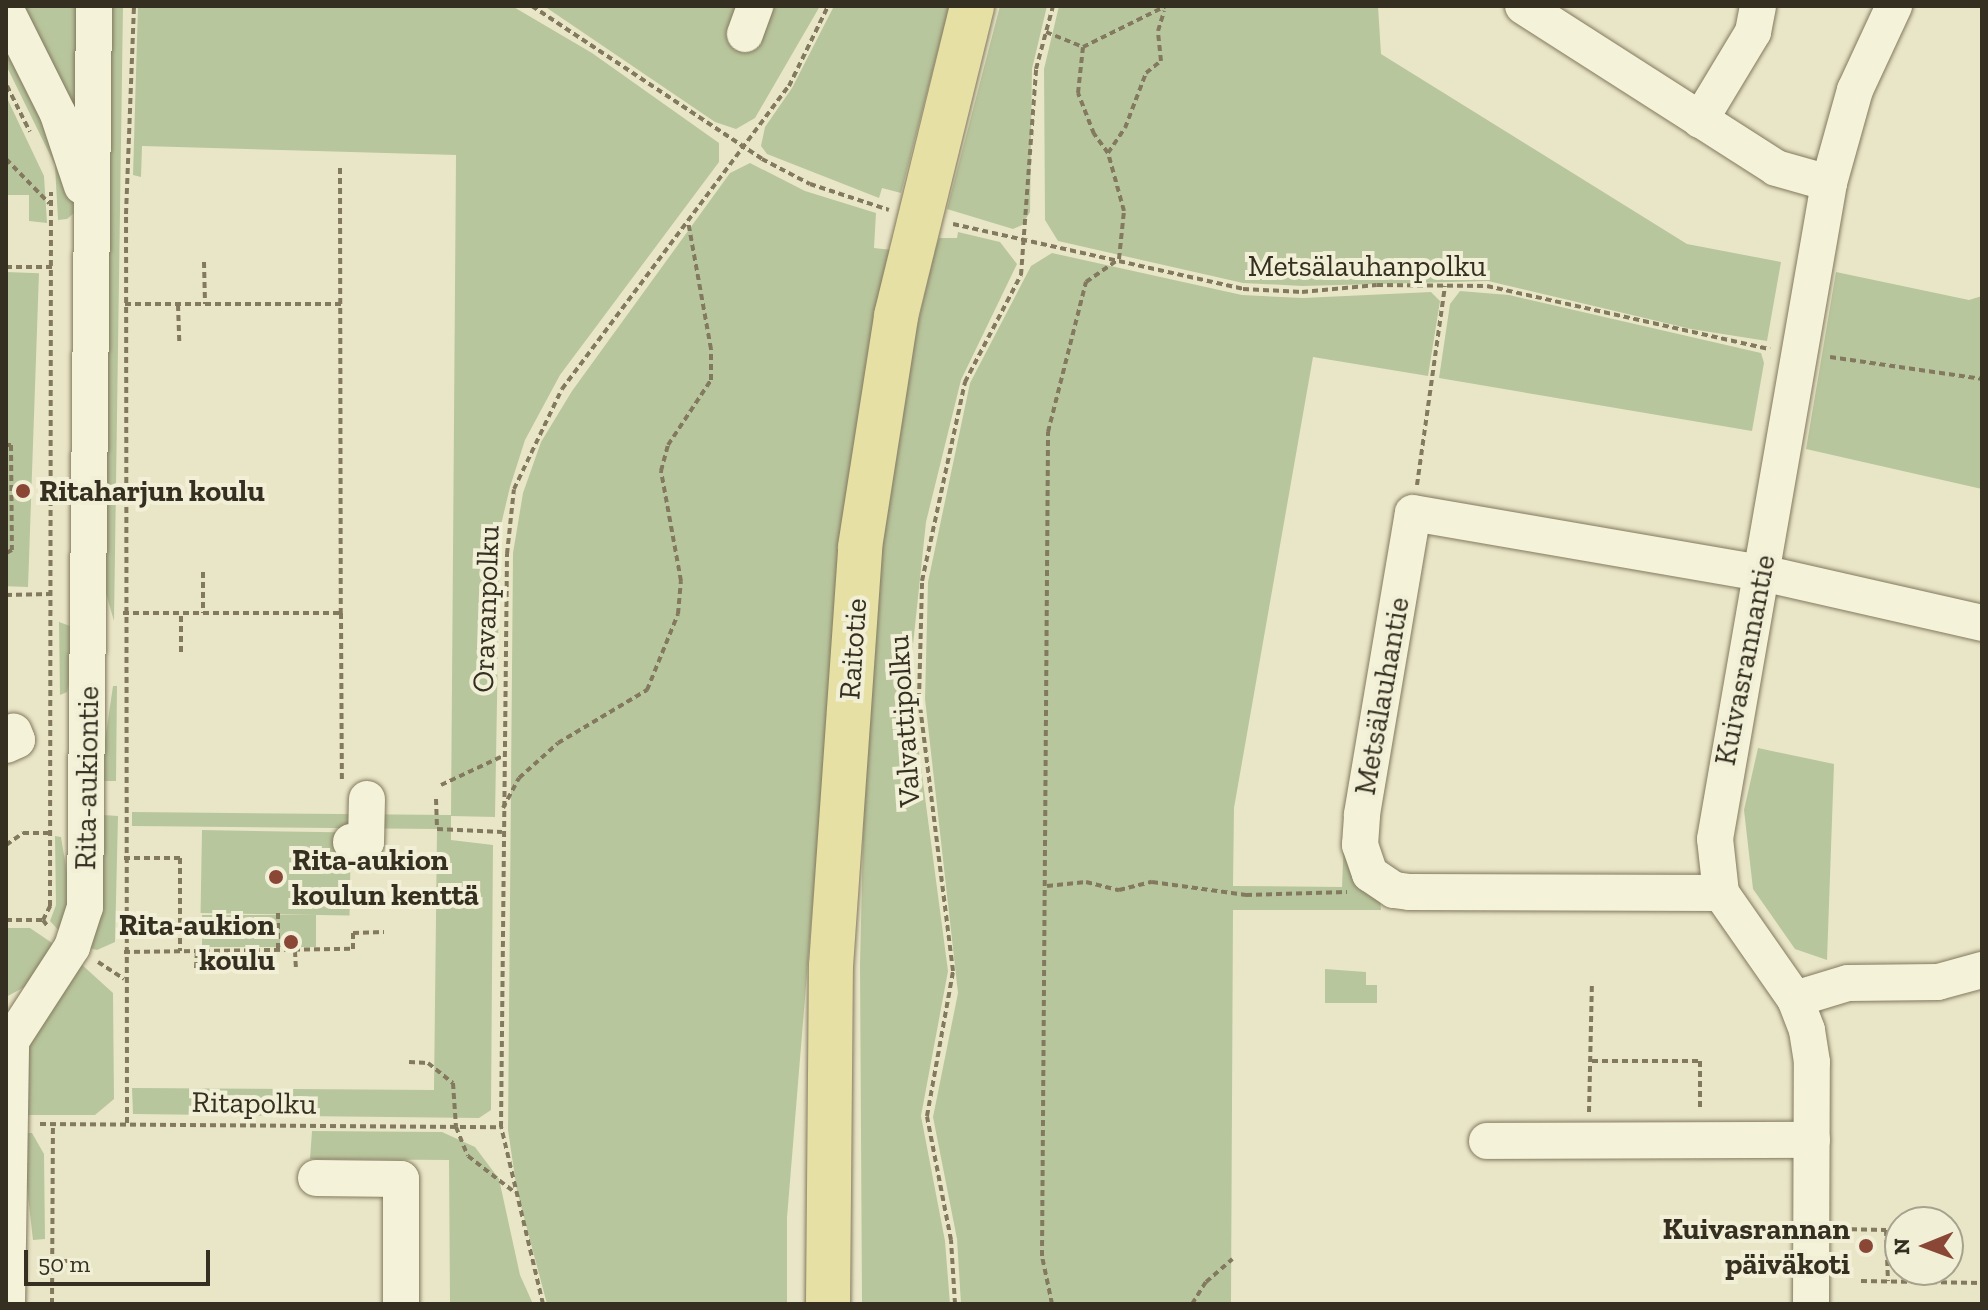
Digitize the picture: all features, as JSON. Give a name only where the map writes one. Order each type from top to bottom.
[{"type":"main road","name":"Raitotie","points":[[828,1304],[831,966],[860,547],[896,316],[972,6]]},
{"type":"street","name":"Rita-aukiontie","points":[[7,1304],[6,1125],[11,1023],[72,947],[85,907],[94,6]]},
{"type":"street","points":[[1523,6],[1559,16],[1700,120],[1776,168],[1829,183]]},
{"type":"street","points":[[1700,120],[1753,32],[1758,6]]},
{"type":"street","name":"Kuivasrannantie","points":[[1811,1304],[1812,1062],[1795,999],[1721,893],[1715,839],[1718,803],[1762,573],[1829,183],[1855,90],[1894,6]]},
{"type":"street","name":"Rita-aukiontie","points":[[6,10],[76,160],[91,230]]},
{"type":"street","points":[[1413,513],[1762,573],[1982,623]]},
{"type":"street","name":"Metsälauhantie","points":[[1380,883],[1362,856],[1362,814],[1413,513]]},
{"type":"street","points":[[351,842],[366,842],[354,792]]},
{"type":"street","points":[[1380,883],[1409,892],[1721,893]]},
{"type":"street","points":[[1795,999],[1848,983],[1938,982],[1982,970]]},
{"type":"street","points":[[1487,1141],[1812,1140]]},
{"type":"street","points":[[316,1178],[401,1179],[401,1304]]},
{"type":"path","points":[[127,1123],[123,613],[125,304],[134,6]]},
{"type":"path","points":[[532,6],[810,184],[895,212]]},
{"type":"path","name":"Oravanpolku","points":[[543,1304],[513,1191],[501,1127],[507,554],[514,489],[562,389],[789,86],[828,6]]},
{"type":"path","name":"Valvattipolku","points":[[955,1304],[951,1240],[927,1116],[953,971],[919,699],[922,581],[965,382],[1021,275],[1028,238],[1036,69],[1053,6]]},
{"type":"path","points":[[1046,32],[1083,47],[1165,8]]},
{"type":"path","points":[[1108,153],[1125,128],[1146,73],[1161,61],[1158,31],[1165,8]]},
{"type":"path","points":[[1052,1304],[1042,1256],[1048,432],[1086,282],[1119,259],[1124,211],[1108,153],[1078,93],[1083,47]]},
{"type":"path","points":[[6,84],[33,138]]},
{"type":"path","points":[[6,159],[51,205]]},
{"type":"path","points":[[340,168],[341,613],[354,792]]},
{"type":"path","points":[[43,920],[50,906],[51,188]]},
{"type":"path","points":[[502,810],[519,778],[558,743],[647,690],[678,614],[681,581],[661,471],[668,445],[711,380],[711,349],[688,221]]},
{"type":"path","name":"Metsälauhanpolku","points":[[942,222],[1028,238],[1243,289],[1302,292],[1445,286],[1510,290],[1690,334],[1982,379]]},
{"type":"path","points":[[204,262],[205,304]]},
{"type":"path","points":[[6,267],[52,267]]},
{"type":"path","points":[[1413,513],[1445,286]]},
{"type":"path","points":[[125,304],[341,304]]},
{"type":"path","points":[[178,304],[179,342]]},
{"type":"path","points":[[6,445],[11,445],[12,550],[6,553]]},
{"type":"path","points":[[203,572],[203,613]]},
{"type":"path","points":[[6,595],[50,594]]},
{"type":"path","points":[[123,613],[341,613]]},
{"type":"path","points":[[181,613],[181,652]]},
{"type":"path","points":[[441,785],[503,756]]},
{"type":"path","points":[[436,799],[437,829],[502,832]]},
{"type":"path","points":[[6,845],[23,833],[50,833]]},
{"type":"path","points":[[124,858],[180,858],[180,951]]},
{"type":"path","points":[[1047,886],[1086,882],[1119,890],[1152,882],[1246,895],[1338,893],[1380,883]]},
{"type":"path","points":[[278,913],[278,951]]},
{"type":"path","points":[[124,952],[353,949],[353,933],[384,932]]},
{"type":"path","points":[[196,968],[197,951]]},
{"type":"path","points":[[295,951],[296,968]]},
{"type":"path","points":[[1589,1141],[1592,983]]},
{"type":"path","points":[[1592,1061],[1700,1061],[1699,1140]]},
{"type":"path","points":[[409,1062],[428,1063],[453,1083],[456,1127],[468,1156],[513,1191]]},
{"type":"path","name":"Ritapolku","points":[[6,1125],[127,1123],[501,1127]]},
{"type":"path","points":[[52,1304],[53,1124]]},
{"type":"path","points":[[1811,1225],[1884,1230]]},
{"type":"path","points":[[1192,1304],[1206,1282],[1232,1259]]},
{"type":"path","points":[[53,1261],[68,1261]]},
{"type":"path","points":[[1861,1281],[1884,1281]]},
{"type":"green space","points":[[15,6],[84,6],[84,100],[66,105]]},
{"type":"green space","points":[[101,6],[123,6],[114,621],[99,569]]},
{"type":"green space","points":[[138,6],[512,6],[592,53],[719,143],[719,162],[560,375],[525,440],[510,487],[500,529],[495,817],[451,816],[451,840],[493,845],[491,1110],[479,1118],[133,1114],[132,1088],[434,1090],[437,829],[132,826],[132,812],[451,815],[456,155],[142,146],[141,177],[133,175]]},
{"type":"green space","points":[[544,6],[820,6],[755,118],[736,129],[715,122]]},
{"type":"green space","points":[[834,6],[949,8],[901,193],[882,188],[879,198],[767,154],[761,146],[765,127],[792,88]]},
{"type":"green space","points":[[1000,6],[1047,6],[1032,69],[1030,212],[1022,225],[1013,229],[947,209]]},
{"type":"green space","points":[[1059,6],[1378,6],[1381,54],[1687,244],[1781,262],[1767,341],[1691,329],[1488,281],[1302,286],[1243,283],[1058,241],[1045,220],[1044,69]]},
{"type":"green space","points":[[6,29],[72,172],[74,213],[67,219],[58,220],[55,165],[6,65]]},
{"type":"green space","points":[[6,96],[44,176],[47,223],[29,221],[29,195],[6,195]]},
{"type":"green space","points":[[750,163],[805,191],[876,213],[874,248],[892,250],[842,545],[787,1218],[787,1304],[547,1304],[517,1191],[508,1130],[513,553],[523,493],[541,442],[572,391],[730,173]]},
{"type":"green space","points":[[958,232],[1000,242],[1017,264],[961,380],[926,522],[913,645],[912,699],[948,971],[921,1116],[945,1241],[950,1304],[862,1304],[860,965],[865,756],[882,548],[905,379],[933,258],[939,238],[957,238]]},
{"type":"green space","points":[[1052,253],[1242,295],[1303,298],[1431,292],[1440,301],[1428,376],[1313,357],[1234,808],[1233,886],[1342,887],[1344,838],[1380,897],[1381,910],[1233,910],[1231,1304],[961,1304],[957,1239],[933,1117],[958,993],[925,699],[928,582],[970,383],[1031,266]]},
{"type":"green space","points":[[6,272],[39,273],[28,587],[6,586]]},
{"type":"green space","points":[[1836,272],[1969,300],[1982,296],[1982,489],[1806,449]]},
{"type":"green space","points":[[1460,291],[1509,295],[1761,353],[1764,363],[1752,431],[1439,378],[1450,304]]},
{"type":"green space","points":[[59,622],[73,627],[76,657],[67,692],[60,695]]},
{"type":"green space","points":[[113,686],[117,686],[116,781],[99,781]]},
{"type":"green space","points":[[1758,748],[1834,764],[1827,960],[1795,949],[1753,889],[1744,810]]},
{"type":"green space","points":[[103,815],[118,816],[115,942],[97,950],[89,948]]},
{"type":"green space","name":"Rita-aukion koulun kenttä","points":[[202,830],[351,833],[350,916],[201,913]]},
{"type":"green space","points":[[55,836],[61,837],[73,909],[62,934],[50,921],[56,905]]},
{"type":"green space","points":[[202,915],[316,915],[316,947],[202,947]]},
{"type":"green space","points":[[6,928],[30,928],[55,945],[28,985],[6,997]]},
{"type":"green space","points":[[80,963],[113,993],[114,1099],[95,1115],[22,1115],[26,1059],[34,1033]]},
{"type":"green space","points":[[1325,969],[1366,972],[1366,985],[1377,985],[1377,1003],[1325,1003]]},
{"type":"green space","points":[[312,1131],[442,1132],[475,1147],[499,1179],[520,1275],[533,1304],[450,1304],[449,1160],[310,1159]]},
{"type":"green space","points":[[21,1133],[32,1133],[44,1154],[45,1239],[33,1240]]},
{"type":"place","name":"Ritaharjun koulu","points":[[23,491]]},
{"type":"place","name":"Rita-aukion koulun kenttä","points":[[276,877]]},
{"type":"place","name":"Rita-aukion koulu","points":[[291,942]]},
{"type":"place","name":"Kuivasrannan päiväkoti","points":[[1866,1246]]}]
